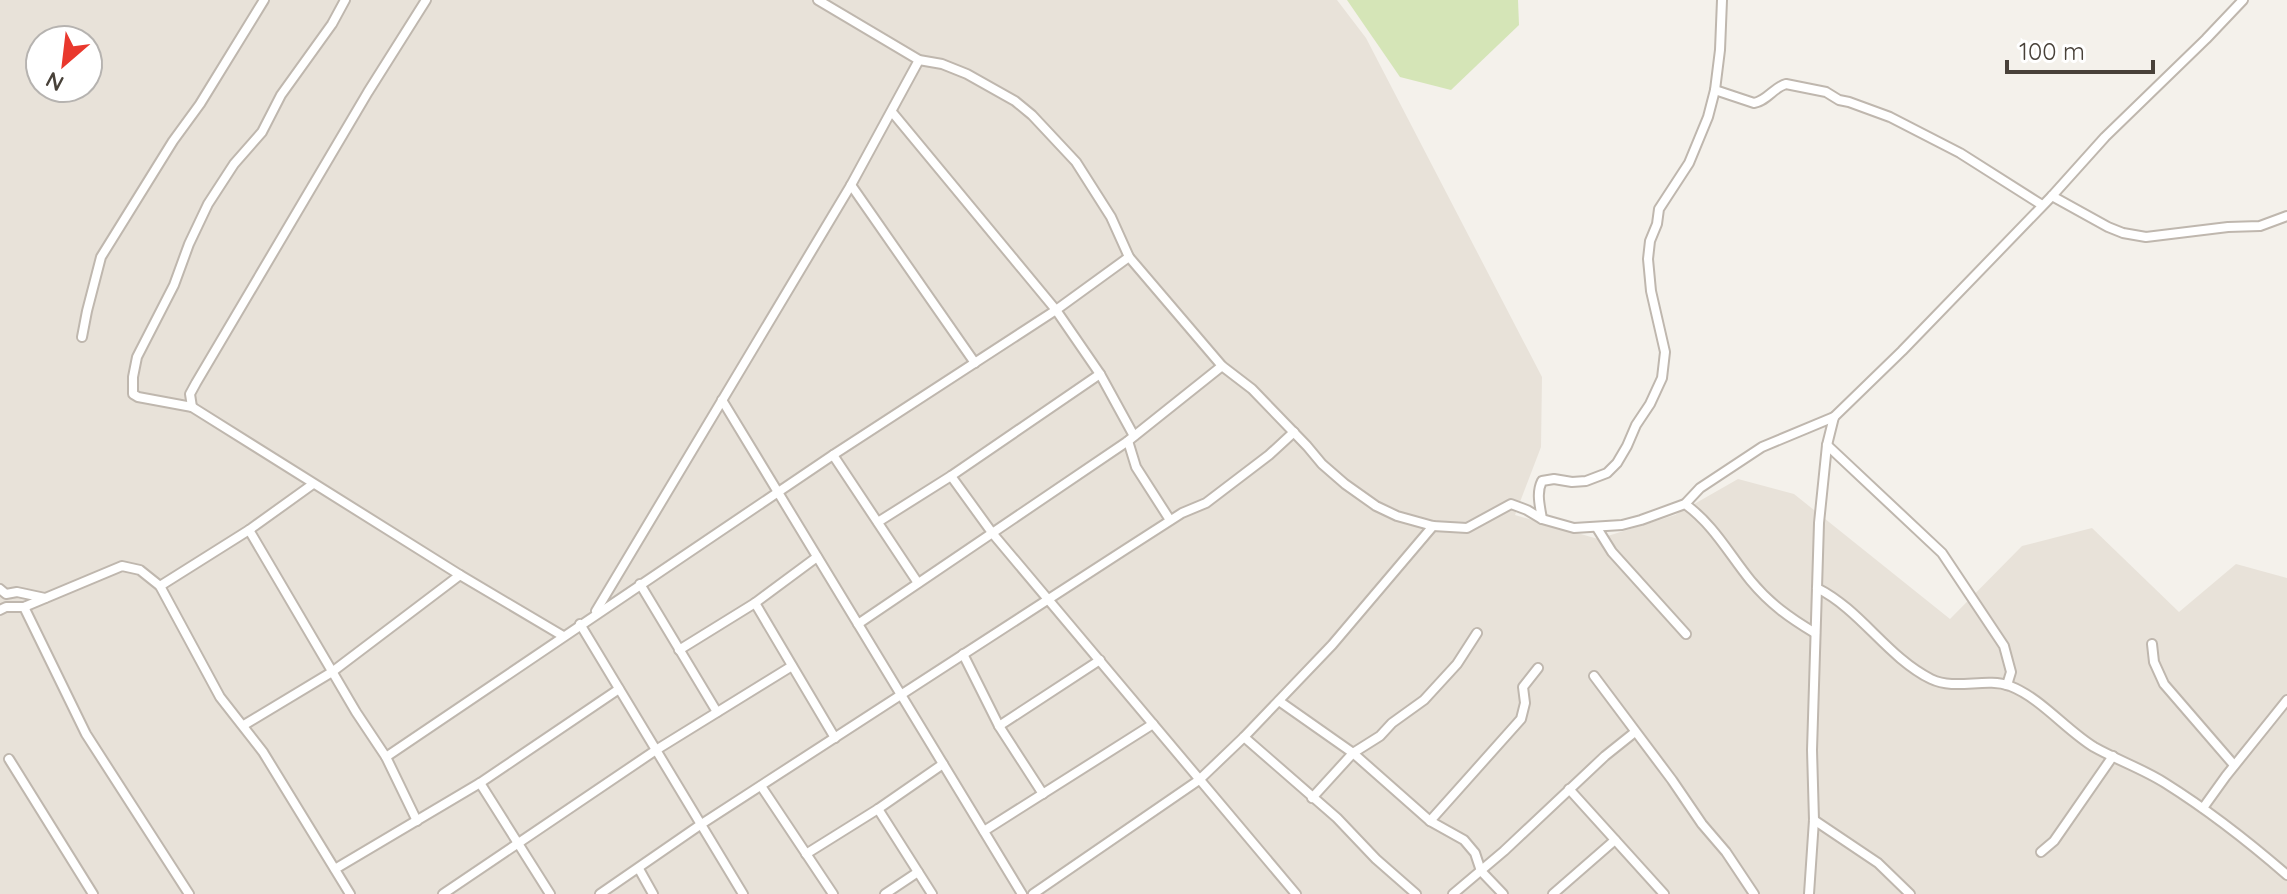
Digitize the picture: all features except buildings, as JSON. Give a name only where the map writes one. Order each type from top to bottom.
[{"type":"street","points":[[82,337],[101,257],[264,0]]},
{"type":"street","points":[[345,0],[332,24],[281,95],[262,132],[234,164],[208,204],[174,285],[137,357],[133,395],[192,407],[563,636]]},
{"type":"street","points":[[192,407],[190,394],[196,383],[426,0]]},
{"type":"street","points":[[818,0],[919,60],[942,64],[967,74],[1015,101],[1076,162],[1111,217],[1129,257],[1222,366],[1252,389],[1322,464],[1376,506],[1397,516],[1433,526],[1467,528],[1511,504],[1542,519],[1574,528],[1622,525],[1685,504],[1700,488],[1762,447],[1834,417],[1902,351],[2105,137],[2243,0]]},
{"type":"street","points":[[1542,519],[1539,488],[1542,481],[1586,481],[1607,473],[1617,463],[1657,391],[1664,370],[1665,352],[1651,291],[1648,259],[1650,235],[1657,224],[1659,209],[1697,148],[1708,117],[1720,50],[1722,0]]},
{"type":"street","points":[[594,615],[851,185],[919,60]]},
{"type":"street","points":[[1715,90],[1754,103],[1761,102],[1786,84],[1826,92],[1925,134],[2042,205]]},
{"type":"street","points":[[892,112],[1056,310],[1100,374],[1131,438],[1136,467],[1170,520]]},
{"type":"street","points":[[851,185],[975,363]]},
{"type":"street","points":[[2052,196],[2108,227],[2146,237],[2260,226],[2287,216]]},
{"type":"street","points":[[386,757],[833,455],[1056,310],[1129,257]]},
{"type":"street","points":[[858,624],[1131,438],[1222,366]]},
{"type":"street","points":[[878,522],[1100,374]]},
{"type":"street","points":[[722,400],[1022,894]]},
{"type":"street","points":[[1809,894],[1814,820],[1812,782],[1819,523],[1827,445],[1834,417]]},
{"type":"street","points":[[600,894],[700,825],[1170,520],[1206,503],[1294,432]]},
{"type":"street","points":[[1827,445],[1942,553],[2004,646],[2011,672],[2007,685]]},
{"type":"street","points":[[833,455],[918,583]]},
{"type":"street","points":[[951,476],[993,534],[1296,894]]},
{"type":"street","points":[[160,586],[249,530],[313,484]]},
{"type":"street","points":[[1685,504],[1709,524],[1769,601],[1786,616],[1815,633]]},
{"type":"street","points":[[1033,894],[1199,780],[1332,645],[1433,526]]},
{"type":"street","points":[[1597,528],[1612,552],[1686,634]]},
{"type":"street","points":[[249,530],[386,757],[417,821]]},
{"type":"street","points":[[679,650],[755,603],[817,557]]},
{"type":"street","points":[[45,598],[3,592],[3,609],[24,607],[122,566],[140,570],[160,586],[220,697],[244,725],[278,776],[350,894]]},
{"type":"street","points":[[244,725],[332,672],[460,575]]},
{"type":"street","points":[[640,584],[717,712]]},
{"type":"street","points":[[1817,588],[1843,604],[1889,648],[1931,679],[2007,685],[2045,708],[2092,746],[2163,781],[2203,808],[2287,875]]},
{"type":"street","points":[[755,603],[835,738]]},
{"type":"street","points":[[24,607],[86,734],[189,894]]},
{"type":"street","points":[[580,624],[743,894]]},
{"type":"street","points":[[1312,798],[1353,753],[1380,736],[1392,723],[1424,700],[1457,664],[1477,633]]},
{"type":"street","points":[[2152,644],[2154,662],[2164,684],[2234,765]]},
{"type":"street","points":[[963,654],[999,726],[1043,794]]},
{"type":"street","points":[[999,726],[1100,660]]},
{"type":"street","points":[[443,894],[656,750],[792,666]]},
{"type":"street","points":[[1430,821],[1513,730],[1524,712],[1523,687],[1538,668]]},
{"type":"street","points":[[1594,676],[1754,894]]},
{"type":"street","points":[[335,869],[480,783],[619,689]]},
{"type":"street","points":[[2203,808],[2287,700]]},
{"type":"street","points":[[1279,701],[1353,753],[1430,821],[1464,840],[1475,853],[1481,871],[1503,894]]},
{"type":"street","points":[[984,831],[1153,724]]},
{"type":"street","points":[[1453,894],[1635,732]]},
{"type":"street","points":[[1244,737],[1337,818],[1376,859],[1416,894]]},
{"type":"street","points":[[2041,852],[2054,841],[2113,756]]},
{"type":"street","points":[[9,759],[93,894]]},
{"type":"street","points":[[806,854],[943,764]]},
{"type":"street","points":[[480,783],[550,894]]},
{"type":"street","points":[[761,786],[833,894]]},
{"type":"street","points":[[1569,789],[1664,894]]},
{"type":"street","points":[[878,809],[932,894]]},
{"type":"street","points":[[1814,820],[1878,863],[1910,894]]},
{"type":"street","points":[[1553,894],[1615,840]]},
{"type":"street","points":[[639,869],[653,894]]},
{"type":"street","points":[[885,894],[918,872]]},
{"type":"shaded area","points":[[0,0],[1337,0],[1366,38],[1542,377],[1541,447],[1515,515],[1598,539],[1675,515],[1738,479],[1794,494],[1950,619],[2022,546],[2092,528],[2179,612],[2236,564],[2287,578],[2287,894],[0,894]]},
{"type":"green space","points":[[1347,0],[1518,0],[1519,25],[1451,90],[1400,77]]}]
